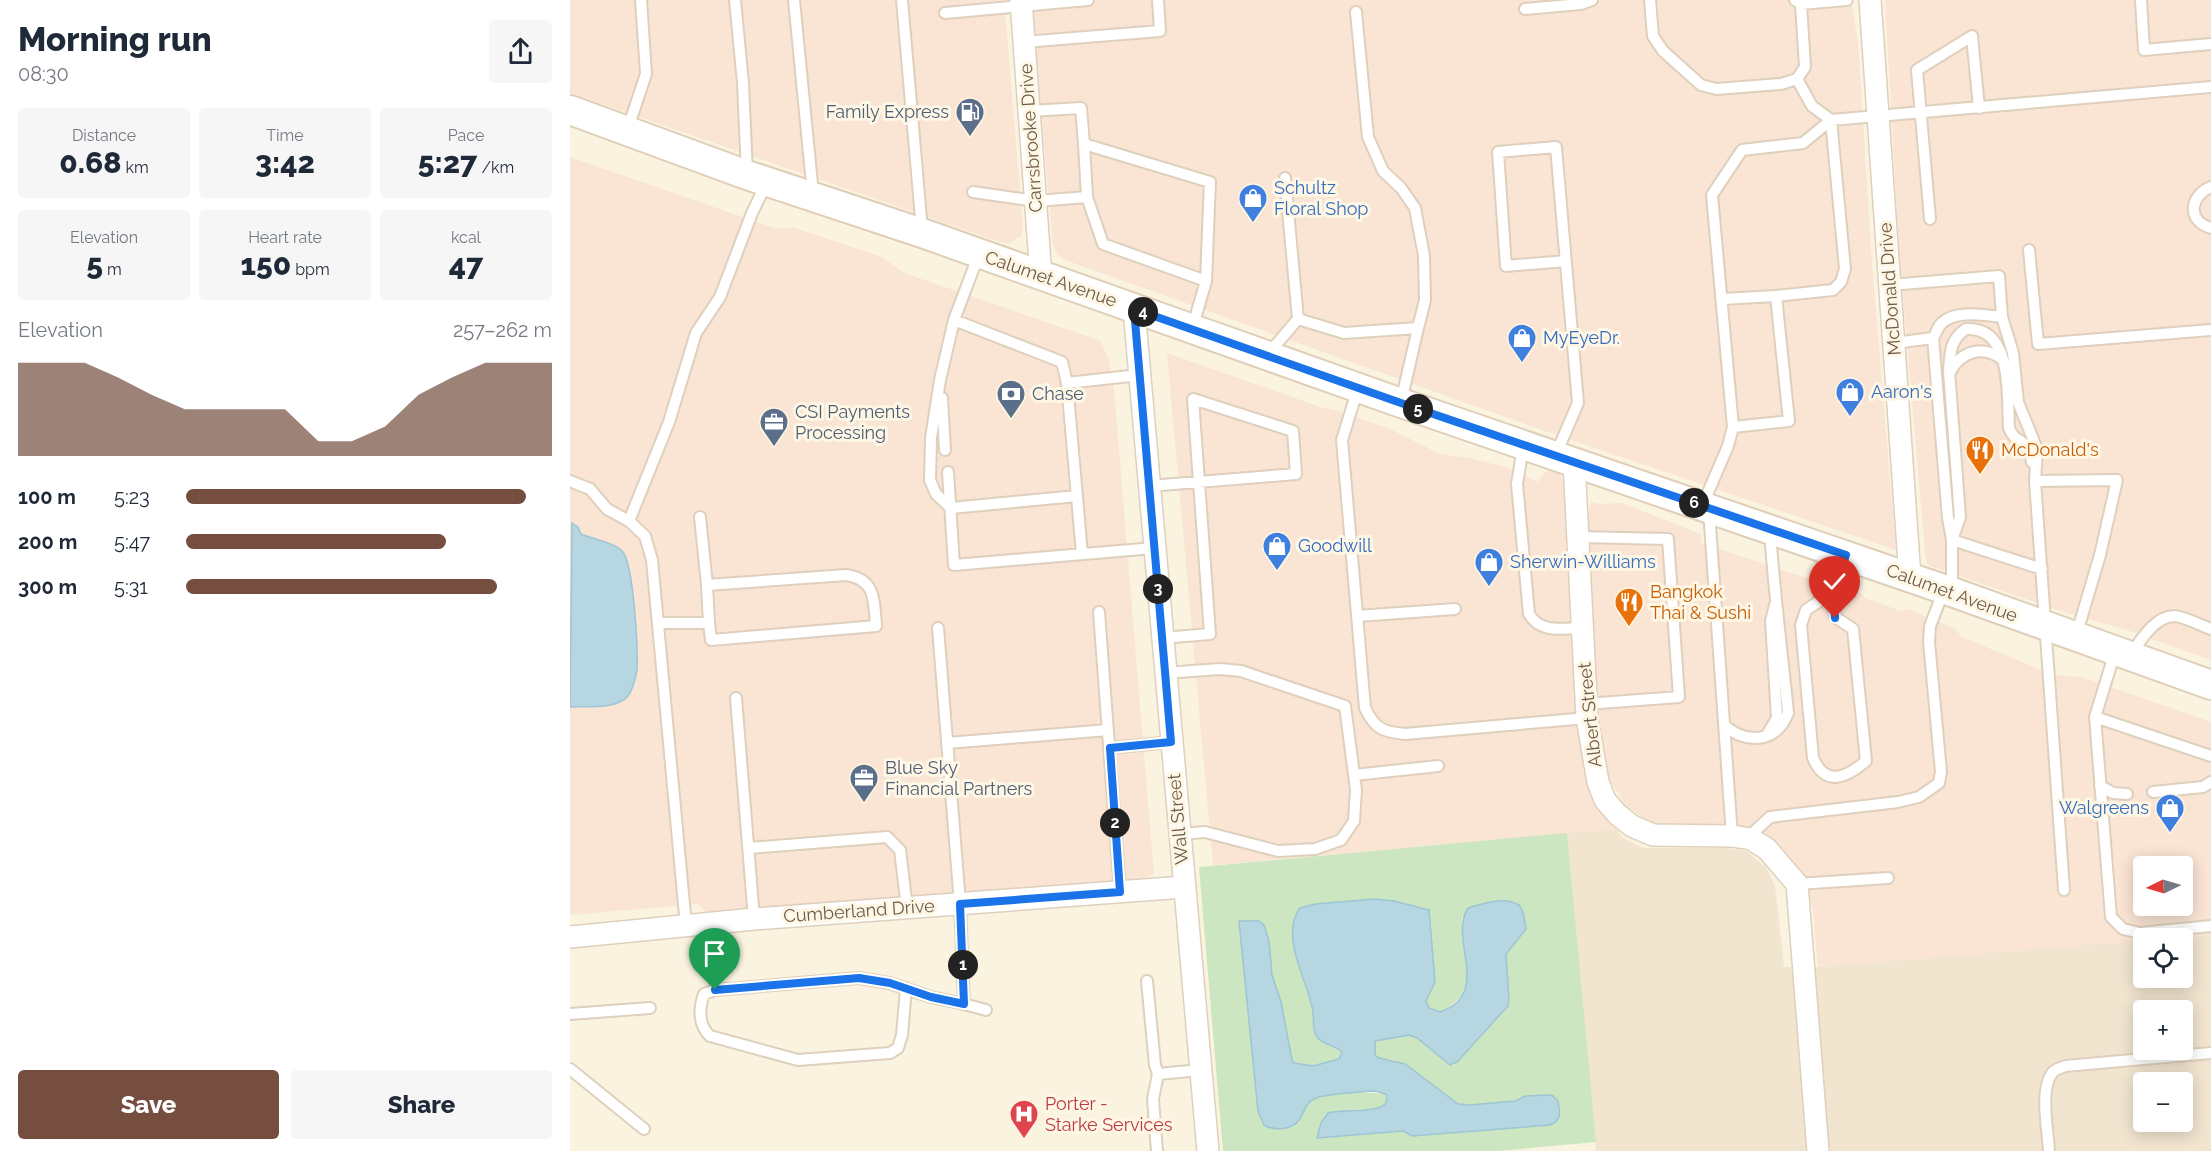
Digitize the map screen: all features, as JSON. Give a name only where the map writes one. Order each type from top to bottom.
[{"type":"main road","name":"Calumet Avenue","points":[[570,110],[757,178],[922,233],[1401,403],[1846,555],[2211,685]]},
{"type":"street","name":"McDonald Drive","points":[[1870,0],[1910,578]]},
{"type":"street","name":"Carrsbrooke Drive","points":[[1021,3],[1041,277]]},
{"type":"street","name":"Wall Street","points":[[1134,309],[1208,1151]]},
{"type":"street","name":"Albert Street","points":[[1565,458],[1578,537],[1587,711],[1598,782],[1605,800],[1632,826],[1653,835],[1741,838]]},
{"type":"street","points":[[1741,838],[1767,849],[1797,884],[1818,1151]]},
{"type":"street","name":"Cumberland Drive","points":[[570,937],[754,919],[1184,887]]},
{"type":"lane","points":[[627,130],[646,74],[641,0]]},
{"type":"lane","points":[[629,521],[669,422],[696,333],[720,297],[752,213],[757,178],[743,83],[735,0]]},
{"type":"lane","points":[[794,0],[813,196]]},
{"type":"lane","points":[[902,0],[922,233]]},
{"type":"lane","points":[[945,13],[1021,3],[1089,0]]},
{"type":"lane","points":[[1024,42],[1160,31],[1158,0]]},
{"type":"lane","points":[[1525,9],[1581,4],[1592,0]]},
{"type":"lane","points":[[1650,0],[1653,36],[1663,51],[1701,85],[1716,89],[1781,84],[1797,79],[1805,67],[1798,2],[1847,0]]},
{"type":"lane","points":[[2141,0],[2144,50],[2211,44]]},
{"type":"lane","points":[[1356,12],[1368,137],[1383,171],[1401,188],[1415,208],[1424,256],[1425,300],[1401,403]]},
{"type":"lane","points":[[1930,219],[1917,70],[1972,36],[1978,108]]},
{"type":"lane","points":[[1722,299],[1833,290],[1841,282],[1845,269],[1831,120],[1812,106],[1797,79]]},
{"type":"lane","points":[[2013,353],[1980,329],[1966,329],[1960,332],[1953,340],[1950,352],[1948,374],[1960,517],[1952,540],[1948,591],[1930,626],[1929,642],[1941,772],[1939,783],[1919,797],[1898,802],[1770,817],[1755,831],[1741,838],[1725,726],[1706,507],[1733,427],[1712,195],[1742,150],[1803,143],[1831,120],[2211,87]]},
{"type":"lane","points":[[1029,111],[1081,108],[1087,197],[1103,244],[1206,281]]},
{"type":"lane","points":[[1084,144],[1210,182],[1206,281],[1192,329]]},
{"type":"lane","points":[[1565,458],[1578,403],[1566,261],[1556,147],[1498,153],[1506,266],[1566,261]]},
{"type":"lane","points":[[1267,356],[1298,319],[1285,178]]},
{"type":"lane","points":[[2211,186],[2201,190],[2194,205],[2196,219],[2202,225],[2211,228]]},
{"type":"lane","points":[[973,192],[1036,201],[1087,197]]},
{"type":"lane","points":[[2029,250],[2038,344],[2211,330]]},
{"type":"lane","points":[[979,254],[954,320],[940,380],[932,438],[930,480],[936,494],[951,508],[1077,496]]},
{"type":"lane","points":[[1890,285],[1999,276],[2002,317],[2013,353],[2018,402],[2037,449],[2035,475],[2064,891]]},
{"type":"lane","points":[[1733,427],[1789,421],[1776,296]]},
{"type":"lane","points":[[1952,540],[1948,518],[1933,338],[1941,323],[1956,316],[1978,314],[2002,317]]},
{"type":"lane","points":[[1298,319],[1344,333],[1418,328]]},
{"type":"lane","points":[[954,320],[1062,362],[1067,383],[1082,554]]},
{"type":"lane","points":[[1894,343],[1933,338]]},
{"type":"lane","points":[[1995,341],[2003,360],[2009,428],[2013,437],[2029,449],[2035,475]]},
{"type":"lane","points":[[1948,374],[1957,360],[1973,352],[1989,351],[2003,360]]},
{"type":"lane","points":[[1067,383],[1139,375]]},
{"type":"lane","points":[[940,380],[945,450]]},
{"type":"lane","points":[[1358,388],[1342,440],[1365,708],[1370,719],[1379,729],[1405,734],[1679,697],[1668,539],[1578,537]]},
{"type":"lane","points":[[1149,486],[1199,483],[1296,474],[1293,431],[1193,399],[1199,483],[1210,634],[1162,638]]},
{"type":"lane","points":[[1523,443],[1516,484],[1529,614],[1541,627],[1582,628]]},
{"type":"lane","points":[[948,472],[954,565],[1154,548]]},
{"type":"lane","points":[[2035,475],[2117,480],[2100,555],[2076,638]]},
{"type":"lane","points":[[570,481],[590,489],[607,509],[629,521],[641,531],[651,551],[686,926]]},
{"type":"lane","points":[[700,517],[711,640],[876,626],[870,589],[865,581],[857,576],[707,585]]},
{"type":"lane","points":[[1725,726],[1744,738],[1767,736],[1777,731],[1784,723],[1788,713],[1779,619],[1775,604],[1770,529]]},
{"type":"lane","points":[[1952,540],[2042,569]]},
{"type":"lane","points":[[1833,592],[1806,610],[1801,625],[1813,758],[1818,769],[1825,775],[1834,777],[1849,776],[1866,761],[1853,629],[1835,618],[1833,592],[1846,555]]},
{"type":"lane","points":[[1357,616],[1455,609]]},
{"type":"lane","points":[[1099,612],[1120,892]]},
{"type":"lane","points":[[2211,629],[2174,616],[2161,620],[2150,628],[2122,654],[2095,717],[2111,917],[2123,929],[2140,933],[2211,926]]},
{"type":"lane","points":[[659,623],[709,623]]},
{"type":"lane","points":[[938,628],[960,904],[964,1004]]},
{"type":"lane","points":[[1165,673],[1220,669],[1241,671],[1345,706],[1356,790],[1354,821],[1341,840],[1315,849],[1278,851],[1205,832],[1180,834]]},
{"type":"lane","points":[[736,698],[754,919]]},
{"type":"lane","points":[[2095,717],[2211,756]]},
{"type":"lane","points":[[947,743],[1108,730]]},
{"type":"lane","points":[[1110,748],[1171,742]]},
{"type":"lane","points":[[1354,775],[1438,766]]},
{"type":"lane","points":[[2153,792],[2203,787],[2211,782]]},
{"type":"lane","points":[[2100,786],[2113,793],[2127,794]]},
{"type":"lane","points":[[749,848],[887,837],[900,850],[907,908]]},
{"type":"lane","points":[[1797,884],[1888,878]]},
{"type":"lane","points":[[906,988],[902,1035],[898,1048],[890,1053],[798,1060],[710,1036],[704,1030],[701,1018],[700,1004],[704,994],[715,990],[859,978],[890,983],[906,988],[931,997],[986,1010]]},
{"type":"lane","points":[[1147,981],[1155,1065],[1158,1074],[1153,1099],[1157,1151]]},
{"type":"lane","points":[[570,1014],[650,1008]]},
{"type":"lane","points":[[2049,1151],[2045,1097],[2048,1081],[2054,1071],[2065,1066],[2211,1053]]},
{"type":"lane","points":[[570,1069],[644,1129]]},
{"type":"lane","points":[[1158,1074],[1200,1070]]},
{"type":"shaded area","points":[[570,0],[1004,0],[1023,229],[1021,236],[1009,243],[1000,242],[570,93]]},
{"type":"shaded area","points":[[1031,0],[1851,0],[1858,42],[1872,265],[1896,550],[1539,429],[1065,260],[1057,254],[1053,244]]},
{"type":"shaded area","points":[[1885,0],[2211,0],[2211,660],[1930,566],[1926,562],[1899,250]]},
{"type":"shaded area","points":[[570,157],[774,228],[795,228],[882,257],[904,273],[1101,341],[1109,361],[1114,390],[1154,875],[1140,879],[708,914],[698,904],[570,915]]},
{"type":"shaded area","points":[[1167,353],[1390,429],[1440,454],[1506,467],[1537,482],[1548,470],[1559,473],[1564,481],[1579,734],[1583,759],[1589,786],[1607,819],[1618,829],[1213,865]]},
{"type":"shaded area","points":[[1591,502],[1622,503],[1701,534],[1701,543],[1800,576],[1859,592],[1867,599],[1901,611],[1909,609],[1955,629],[1962,637],[2053,675],[2082,677],[2211,722],[2211,935],[2193,936],[2193,928],[2133,928],[2133,941],[1818,967],[1813,910],[1808,889],[1780,846],[1763,834],[1741,828],[1714,825],[1663,825],[1649,822],[1626,806],[1608,777],[1598,727],[1587,519]]},
{"type":"shaded area","points":[[1618,829],[1621,837],[1643,848],[1726,848],[1746,851],[1766,867],[1775,886],[1784,967],[1818,967],[2133,941],[2133,988],[2193,988],[2193,936],[2211,935],[2211,1151],[1596,1151],[1567,833]]},
{"type":"green space","points":[[1567,833],[1596,1142],[1498,1151],[1223,1151],[1199,867]],"holes":[[[1462,917],[1524,933],[1506,953],[1508,1006],[1454,1065],[1450,1065],[1417,1038],[1409,1035],[1375,1041],[1375,1055],[1379,1058],[1397,1061],[1458,1104],[1492,1104],[1526,1096],[1550,1125],[1403,1131],[1317,1138],[1348,1111],[1379,1108],[1386,1102],[1387,1095],[1362,1093],[1315,1098],[1306,1105],[1298,1121],[1277,1128],[1264,1125],[1258,1111],[1240,921],[1269,941],[1272,975],[1281,1002],[1292,1060],[1294,1063],[1313,1066],[1339,1059],[1342,1052],[1336,1046],[1321,1041],[1315,1031],[1312,1007],[1300,973],[1430,989],[1426,1001],[1429,1008],[1440,1012],[1463,995],[1468,981]]]},
{"type":"water","points":[[572,523],[578,527],[581,534],[620,549],[627,561],[630,574],[636,628],[637,670],[628,696],[609,705],[570,707]]},
{"type":"water","points":[[1374,899],[1394,901],[1429,910],[1435,982],[1426,1001],[1429,1008],[1440,1012],[1456,1004],[1464,993],[1467,979],[1463,921],[1468,908],[1487,902],[1500,901],[1519,905],[1523,912],[1526,929],[1506,954],[1508,1006],[1457,1062],[1450,1065],[1417,1038],[1409,1035],[1375,1041],[1375,1055],[1405,1064],[1458,1104],[1515,1101],[1526,1096],[1552,1095],[1558,1101],[1560,1113],[1557,1121],[1550,1125],[1412,1136],[1403,1131],[1317,1138],[1321,1123],[1328,1113],[1375,1109],[1385,1104],[1387,1095],[1373,1091],[1316,1098],[1310,1102],[1299,1120],[1292,1126],[1278,1129],[1264,1125],[1258,1111],[1239,921],[1259,921],[1264,925],[1269,941],[1272,975],[1281,1002],[1292,1060],[1294,1063],[1313,1066],[1339,1059],[1342,1052],[1320,1040],[1316,1035],[1312,1007],[1293,944],[1295,919],[1300,908],[1316,904]]},
{"type":"place","name":"Family Express","points":[[970,138]]},
{"type":"place","name":"Schultz Floral Shop","points":[[1253,224]]},
{"type":"place","name":"MyEyeDr.","points":[[1522,364]]},
{"type":"place","name":"Aaron's","points":[[1850,418]]},
{"type":"place","name":"Chase","points":[[1011,420]]},
{"type":"place","name":"CSI Payments Processing","points":[[774,448]]},
{"type":"place","name":"McDonald's","points":[[1980,476]]},
{"type":"place","name":"Goodwill","points":[[1277,572]]},
{"type":"place","name":"Sherwin-Williams","points":[[1489,588]]},
{"type":"place","name":"Bangkok Thai & Sushi","points":[[1629,628]]},
{"type":"place","name":"Blue Sky Financial Partners","points":[[864,804]]},
{"type":"place","name":"Walgreens","points":[[2170,834]]},
{"type":"place","name":"Porter - Starke Services","points":[[1024,1140]]},
{"type":"route","points":[[715,990],[859,978],[890,983],[931,997],[964,1004],[960,904],[1120,892],[1110,748],[1171,742],[1134,309],[1846,555],[1833,592],[1835,618]]}]
